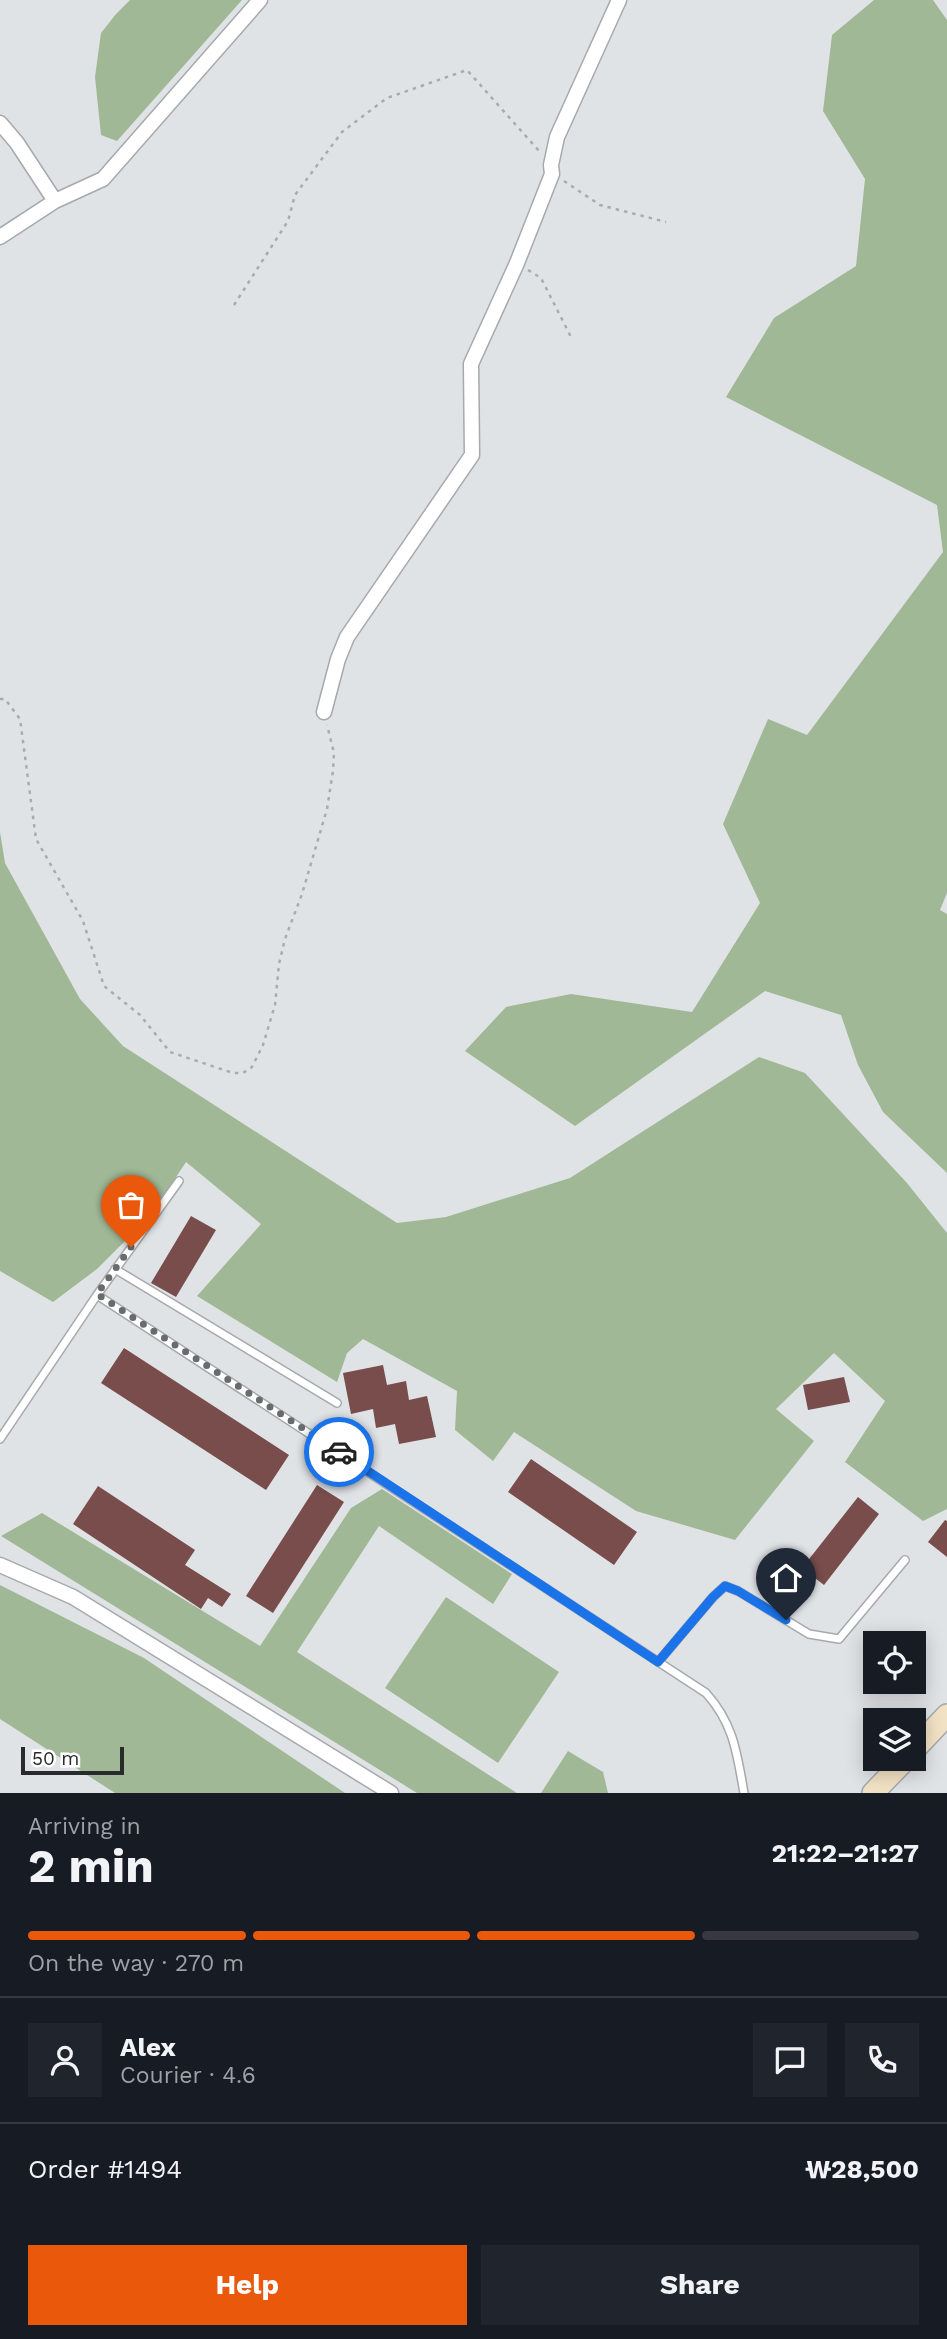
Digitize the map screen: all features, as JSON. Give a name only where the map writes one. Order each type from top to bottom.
[{"type":"street","points":[[0,237],[55,201],[103,179],[260,0]]},
{"type":"street","points":[[324,712],[346,637],[472,455],[471,364],[517,263],[552,169],[557,137],[619,0]]},
{"type":"street","points":[[0,123],[17,143],[55,201]]},
{"type":"street","points":[[0,1565],[73,1597],[390,1793]]},
{"type":"street","points":[[926,1737],[947,1715]]},
{"type":"street","points":[[873,1793],[894,1771]]},
{"type":"lane","points":[[0,1439],[97,1294],[179,1181]]},
{"type":"lane","points":[[115,1269],[337,1403]]},
{"type":"lane","points":[[97,1294],[706,1693],[720,1709],[732,1734],[744,1793]]},
{"type":"lane","points":[[658,1662],[725,1586],[738,1591],[809,1634],[839,1639],[905,1560]]},
{"type":"path","points":[[234,305],[288,221],[295,195],[342,132],[387,98],[467,70],[552,169],[600,205],[667,222]]},
{"type":"path","points":[[517,263],[541,278],[572,340]]},
{"type":"path","points":[[0,699],[5,699],[20,719],[36,839],[82,921],[104,986],[140,1015],[170,1052],[233,1073],[243,1073],[252,1067],[263,1045],[275,1005],[279,964],[285,939],[302,894],[327,809],[334,753],[324,712]]},
{"type":"green space","points":[[130,0],[242,0],[117,141],[101,135],[95,77],[101,33]]},
{"type":"green space","points":[[874,0],[933,0],[947,20],[947,893],[940,910],[947,914],[947,1173],[883,1112],[858,1065],[841,1015],[765,991],[575,1126],[465,1051],[506,1007],[571,994],[692,1012],[760,903],[723,824],[768,719],[807,735],[943,552],[937,505],[726,397],[774,318],[856,266],[865,179],[823,111],[832,35]]},
{"type":"green space","points":[[0,832],[5,863],[80,999],[123,1046],[397,1223],[446,1217],[570,1178],[759,1057],[805,1073],[907,1183],[947,1233],[947,1509],[923,1521],[845,1462],[885,1401],[834,1353],[776,1409],[814,1441],[735,1540],[636,1511],[514,1432],[493,1461],[455,1430],[457,1391],[363,1339],[347,1353],[337,1382],[197,1296],[261,1224],[186,1162],[151,1215],[97,1269],[53,1302],[0,1271]]},
{"type":"green space","points":[[382,1489],[512,1574],[493,1604],[379,1526],[297,1652],[517,1793],[417,1793],[1,1536],[42,1513],[260,1646],[351,1508]]},
{"type":"green space","points":[[0,1585],[144,1658],[345,1793],[115,1793],[0,1719]]},
{"type":"green space","points":[[446,1597],[559,1672],[498,1763],[385,1688]]},
{"type":"green space","points":[[568,1751],[603,1772],[608,1793],[541,1793]]},
{"type":"building","points":[[191,1216],[216,1230],[176,1297],[151,1283]]},
{"type":"building","points":[[124,1348],[289,1455],[266,1490],[101,1383]]},
{"type":"building","points":[[383,1365],[387,1385],[406,1381],[409,1400],[427,1396],[436,1437],[399,1444],[395,1424],[376,1428],[373,1409],[351,1414],[343,1373]]},
{"type":"building","points":[[844,1377],[850,1402],[808,1410],[803,1385]]},
{"type":"building","points":[[531,1459],[637,1532],[614,1565],[508,1492]]},
{"type":"building","points":[[317,1485],[344,1502],[273,1613],[246,1596]]},
{"type":"building","points":[[98,1486],[195,1550],[185,1565],[231,1594],[222,1607],[208,1598],[201,1609],[73,1524]]},
{"type":"building","points":[[858,1497],[879,1514],[824,1585],[802,1568]]},
{"type":"building","points":[[945,1520],[947,1521],[947,1557],[928,1542]]},
{"type":"way so far","points":[[131,1247],[97,1294],[339,1452]]},
{"type":"route","points":[[339,1452],[658,1662],[725,1586],[786,1620]]}]
